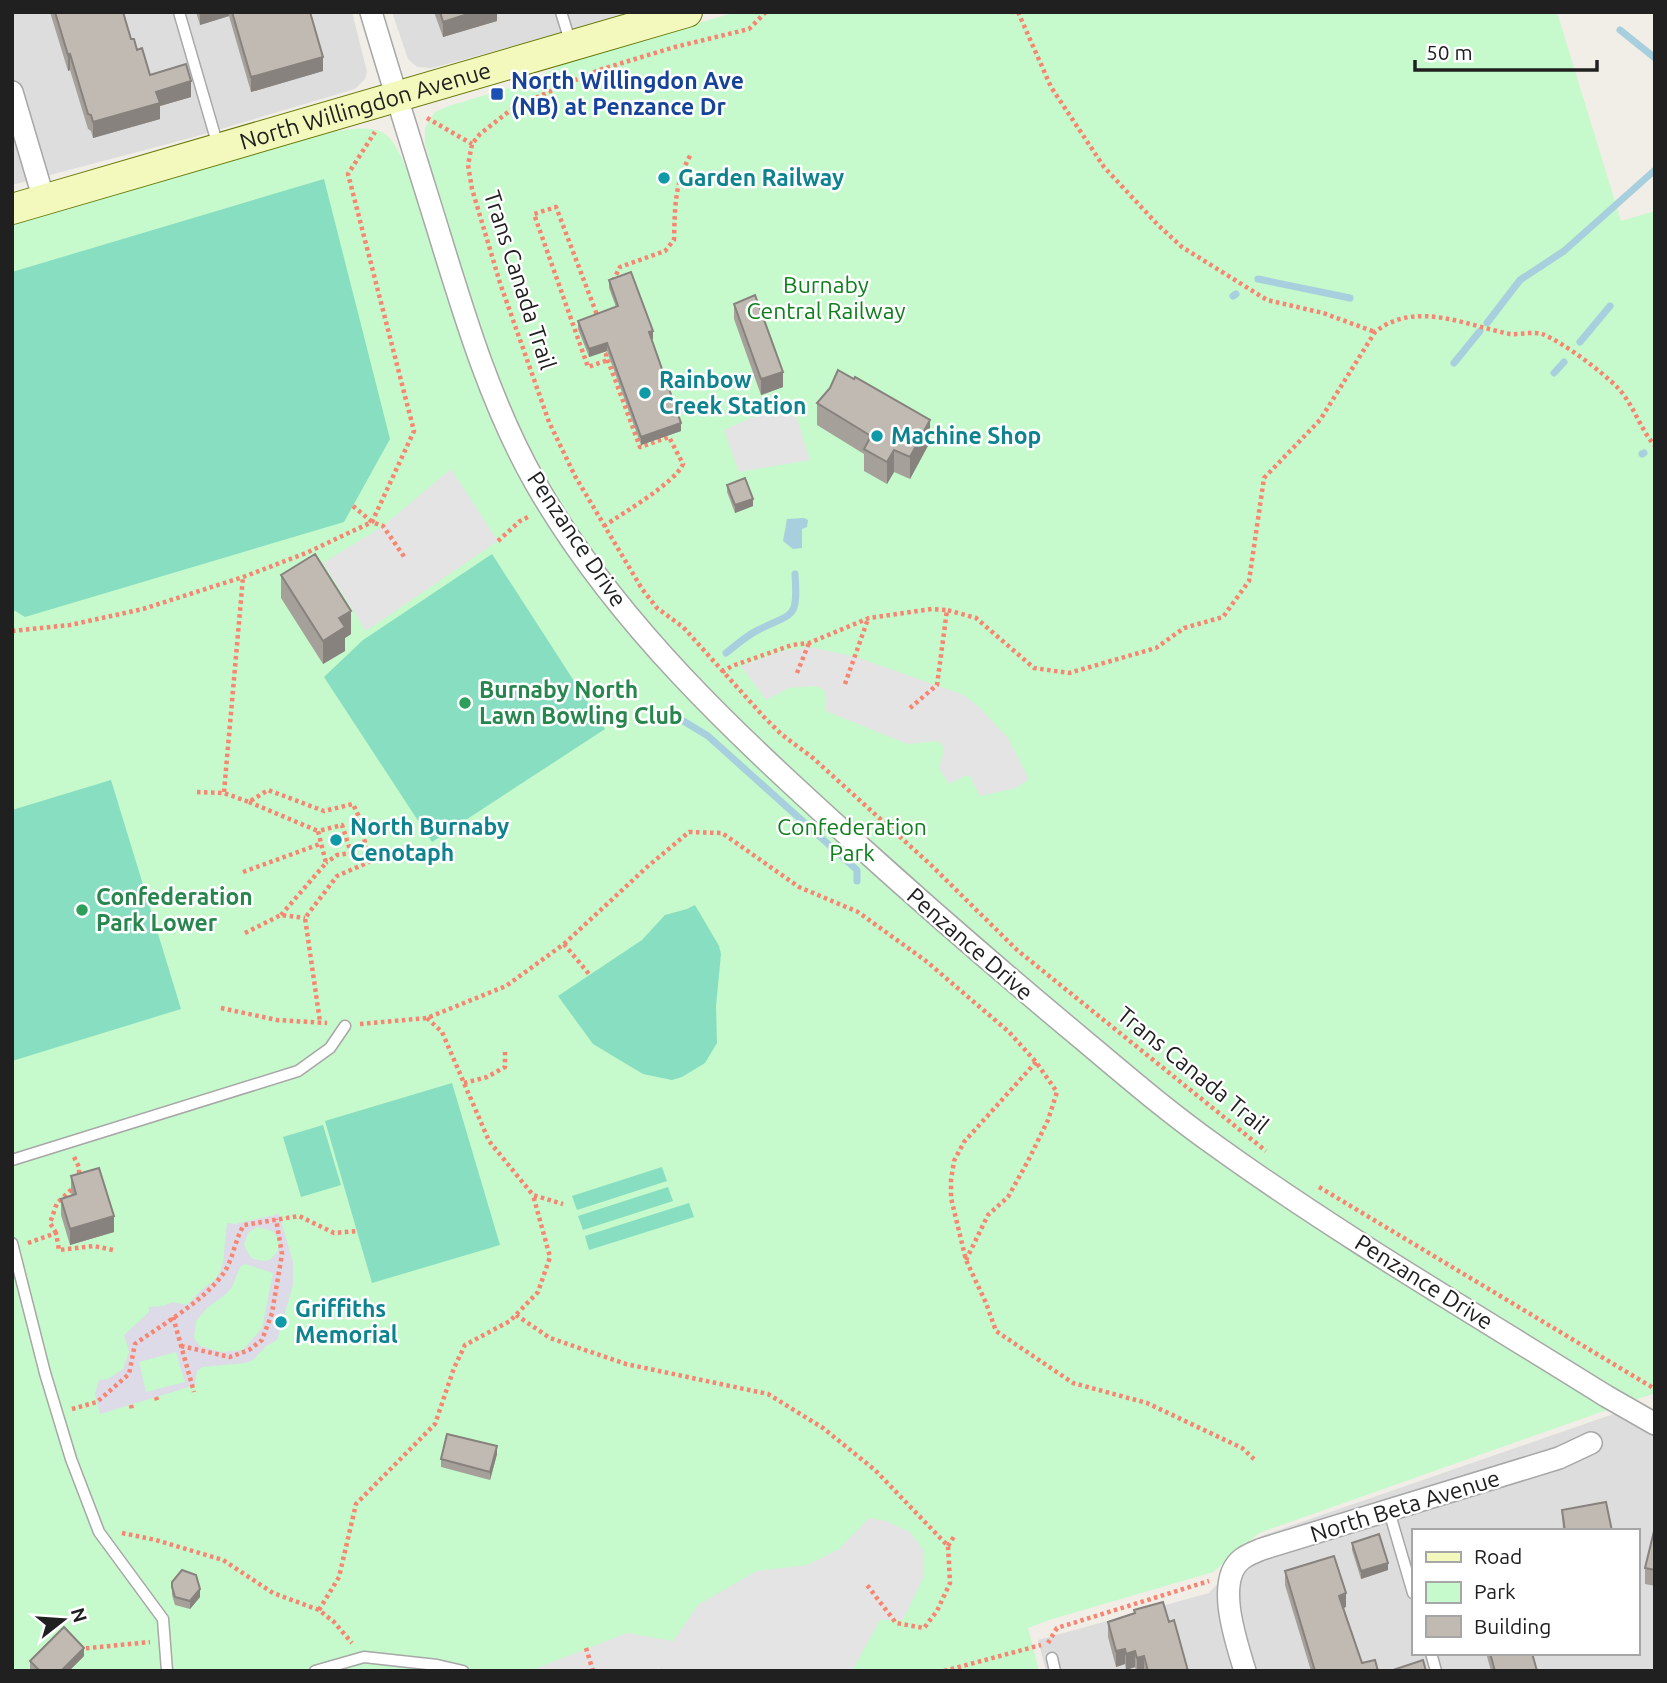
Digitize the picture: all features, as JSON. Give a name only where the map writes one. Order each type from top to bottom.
[{"type":"street","name":"Penzance Drive","points":[[371,12],[462,307],[519,451],[554,514],[591,568],[650,642],[701,698],[926,906],[1096,1051],[1213,1144],[1316,1215],[1655,1424]]},
{"type":"street","name":"North Willingdon Avenue","points":[[12,209],[687,12]]},
{"type":"street","points":[[12,92],[44,200]]},
{"type":"street","name":"North Beta Avenue","points":[[1222,1580],[1239,1561],[1262,1549],[1559,1458],[1591,1443]]},
{"type":"street","points":[[1222,1580],[1245,1671]]},
{"type":"lane","points":[[179,12],[218,149]]},
{"type":"lane","points":[[561,12],[572,46]]},
{"type":"lane","points":[[12,1160],[298,1071],[330,1048],[345,1026]]},
{"type":"lane","points":[[13,1245],[45,1373],[71,1459],[99,1532],[163,1619],[167,1671]]},
{"type":"lane","points":[[1390,1511],[1412,1589]]},
{"type":"lane","points":[[315,1671],[364,1657],[412,1667],[437,1665],[463,1671]]},
{"type":"lane","points":[[1052,1658],[1055,1671]]},
{"type":"path","points":[[429,119],[472,144],[480,134],[512,109],[568,83],[601,69],[749,29],[766,12]]},
{"type":"path","points":[[1018,12],[1051,87],[1104,167],[1182,247],[1267,300],[1323,313],[1375,332]]},
{"type":"path","points":[[12,631],[70,625],[131,612],[243,577],[306,553],[372,522],[414,431],[348,174],[377,129]]},
{"type":"path","name":"Trans Canada Trail","points":[[472,144],[468,154],[469,178],[527,361],[564,454],[649,599],[683,627],[781,734],[813,758],[931,865],[1017,950],[1275,1157]]},
{"type":"path","points":[[615,290],[612,282],[620,267],[666,251],[674,240],[680,172],[691,154]]},
{"type":"path","points":[[606,317],[599,320],[556,207],[534,214],[588,367],[608,360]]},
{"type":"path","points":[[722,672],[792,645],[809,643],[869,618],[932,609],[976,618],[1034,668],[1069,673],[1156,648],[1184,628],[1223,617],[1250,581],[1264,478],[1320,420],[1375,332],[1383,325],[1406,316],[1440,317],[1513,334],[1540,333],[1566,347],[1618,388],[1655,446]]},
{"type":"path","points":[[604,526],[648,497],[679,471],[683,464],[669,437],[640,447],[606,355],[615,351]]},
{"type":"path","points":[[353,506],[372,522],[383,526],[405,558]]},
{"type":"path","points":[[498,541],[529,515],[540,522]]},
{"type":"path","points":[[225,793],[243,577]]},
{"type":"path","points":[[909,708],[937,685],[947,610]]},
{"type":"path","points":[[845,684],[869,618]]},
{"type":"path","points":[[797,673],[809,643]]},
{"type":"path","points":[[249,802],[268,790],[324,811],[353,804],[360,819],[369,862],[337,876],[305,918],[320,1022]]},
{"type":"path","points":[[197,792],[225,793],[318,831],[342,825],[351,853],[337,855],[326,863],[281,915],[245,933]]},
{"type":"path","points":[[318,831],[326,863]]},
{"type":"path","points":[[221,1009],[277,1020],[345,1026],[426,1018],[506,986],[564,944],[689,832],[722,833],[799,887],[858,912],[926,961],[1009,1032],[1057,1091],[1048,1121],[1008,1197],[988,1215],[966,1260]]},
{"type":"path","points":[[243,872],[320,844]]},
{"type":"path","points":[[281,915],[305,918]]},
{"type":"path","points":[[564,944],[589,974]]},
{"type":"path","points":[[319,1611],[339,1577],[356,1504],[435,1424],[454,1368],[465,1345],[510,1321],[516,1315],[538,1292],[550,1257],[533,1195],[489,1141],[442,1032],[426,1018]]},
{"type":"path","points":[[464,1083],[487,1077],[505,1067],[505,1052]]},
{"type":"path","points":[[1036,1062],[964,1142],[954,1161],[951,1198],[966,1260],[996,1331],[1073,1383],[1147,1403],[1242,1448],[1254,1459]]},
{"type":"path","points":[[68,1143],[79,1167],[78,1183],[57,1203],[50,1223],[56,1233],[59,1250],[93,1246],[113,1250]]},
{"type":"path","points":[[1317,1186],[1655,1389]]},
{"type":"path","points":[[533,1195],[563,1204]]},
{"type":"path","points":[[57,1413],[97,1402],[129,1374],[135,1344],[216,1284],[227,1267],[236,1237],[244,1225],[299,1216],[334,1233],[357,1231]]},
{"type":"path","points":[[181,1346],[230,1357],[249,1350],[262,1340],[272,1313],[282,1254],[276,1219]]},
{"type":"path","points":[[13,1245],[56,1233]]},
{"type":"path","points":[[516,1315],[550,1338],[626,1364],[768,1394],[824,1428],[874,1470],[948,1546]]},
{"type":"path","points":[[173,1317],[194,1391]]},
{"type":"path","points":[[99,1532],[136,1536],[223,1560],[273,1592],[319,1611],[334,1622],[364,1657]]},
{"type":"path","points":[[867,1585],[896,1623],[924,1628],[937,1611],[950,1583],[948,1546],[955,1535]]},
{"type":"path","points":[[1052,1658],[1048,1644],[1056,1628],[1222,1580]]},
{"type":"path","points":[[78,1649],[165,1640]]},
{"type":"path","points":[[944,1671],[1048,1644]]},
{"type":"path","points":[[586,1648],[593,1671]]},
{"type":"shaded area","points":[[12,12],[352,12],[367,72],[365,79],[355,89],[194,137],[12,185]]},
{"type":"shaded area","points":[[392,12],[640,12],[432,68],[417,67],[408,59]]},
{"type":"shaded area","points":[[783,403],[793,406],[810,460],[739,472],[724,430]]},
{"type":"shaded area","points":[[451,469],[498,541],[366,631],[323,563],[383,526]]},
{"type":"shaded area","points":[[810,647],[856,657],[964,695],[1008,738],[1029,779],[1016,788],[980,796],[970,776],[949,784],[939,768],[944,751],[942,744],[937,741],[907,744],[826,711],[826,693],[815,686],[789,688],[766,700],[741,666],[783,651]]},
{"type":"shaded area","points":[[279,1214],[293,1262],[293,1285],[277,1340],[266,1346],[253,1360],[245,1363],[202,1367],[197,1371],[195,1385],[100,1414],[95,1394],[99,1380],[108,1379],[123,1369],[129,1352],[124,1335],[149,1312],[149,1307],[172,1302],[187,1305],[214,1281],[223,1262],[227,1223],[235,1224]],"holes":[[[257,1227],[273,1231],[279,1240],[278,1251],[271,1259],[253,1259],[244,1245],[248,1233]],[[245,1264],[273,1273],[262,1328],[243,1350],[221,1352],[200,1346],[194,1338],[196,1321],[232,1287],[240,1267]],[[176,1352],[185,1382],[146,1392],[139,1362]]]},
{"type":"shaded area","points":[[1628,1409],[1655,1424],[1655,1671],[1046,1671],[1038,1640],[1209,1593],[1261,1536]]},
{"type":"shaded area","points":[[869,1518],[886,1521],[910,1532],[924,1551],[924,1576],[903,1620],[880,1620],[852,1671],[529,1671],[627,1633],[673,1641],[699,1604],[757,1571],[807,1565],[839,1549]]},
{"type":"green space","name":"Confederation Park","points":[[736,12],[1557,12],[1621,221],[1655,211],[1655,1393],[1259,1533],[1213,1572],[1028,1628],[1039,1671],[12,1671],[12,223],[302,139],[345,130],[368,129],[385,134],[395,145],[406,167],[429,158],[425,128],[435,112],[522,84],[568,62]]},
{"type":"green space","points":[[324,179],[390,439],[344,522],[25,617],[12,609],[12,272]]},
{"type":"green space","name":"Burnaby North Lawn Bowling Club","points":[[492,554],[605,729],[432,842],[324,677],[363,640]]},
{"type":"green space","name":"Confederation Park Lower","points":[[111,780],[181,1009],[12,1061],[12,810]]},
{"type":"green space","points":[[695,905],[721,954],[716,1006],[717,1043],[705,1063],[682,1077],[672,1080],[643,1074],[593,1044],[558,996],[642,940],[665,915]]},
{"type":"green space","points":[[452,1083],[500,1245],[372,1283],[325,1121]]},
{"type":"green space","points":[[323,1125],[341,1185],[301,1197],[283,1137]]},
{"type":"green space","points":[[662,1167],[667,1181],[577,1210],[572,1196]]},
{"type":"green space","points":[[668,1187],[673,1201],[583,1230],[578,1216]]},
{"type":"green space","points":[[689,1203],[694,1217],[589,1250],[585,1236]]},
{"type":"water","points":[[787,519],[808,520],[807,527],[802,529],[802,548],[793,549],[783,541]]},
{"type":"building","points":[[55,12],[123,12],[131,39],[134,39],[137,50],[142,48],[150,75],[186,64],[191,81],[156,92],[160,103],[93,122],[88,114]]},
{"type":"building","points":[[232,12],[310,12],[323,57],[251,77]]},
{"type":"building","points":[[440,12],[474,12],[443,22]]},
{"type":"building","points":[[631,272],[653,331],[649,332],[681,423],[641,437],[607,343],[589,349],[578,321],[618,306],[609,280]]},
{"type":"building","points":[[755,295],[783,372],[761,379],[734,304]]},
{"type":"building","points":[[838,370],[930,420],[910,457],[894,450],[887,462],[864,449],[871,436],[817,403],[830,388]]},
{"type":"building","points":[[745,478],[753,499],[735,505],[727,485]]},
{"type":"building","points":[[315,554],[351,611],[339,618],[345,627],[323,641],[281,575]]},
{"type":"building","points":[[99,1168],[114,1216],[70,1229],[61,1199],[76,1194],[71,1176]]},
{"type":"building","points":[[447,1434],[497,1446],[490,1472],[441,1459]]},
{"type":"building","points":[[1606,1502],[1612,1529],[1565,1529],[1562,1510]]},
{"type":"building","points":[[1655,1527],[1655,1570],[1645,1568]]},
{"type":"building","points":[[1379,1534],[1388,1563],[1361,1571],[1352,1543]]},
{"type":"building","points":[[1334,1556],[1346,1593],[1339,1596],[1362,1663],[1375,1660],[1378,1671],[1315,1671],[1285,1571]]},
{"type":"building","points":[[182,1570],[196,1575],[200,1589],[190,1601],[175,1597],[172,1587],[172,1582]]},
{"type":"building","points":[[1163,1602],[1169,1622],[1174,1620],[1188,1671],[1148,1671],[1144,1656],[1137,1658],[1135,1651],[1126,1654],[1125,1649],[1116,1651],[1108,1622],[1135,1613],[1134,1610]]},
{"type":"building","points":[[64,1627],[84,1648],[61,1671],[40,1671],[30,1661]]},
{"type":"building","points":[[1491,1655],[1533,1655],[1537,1671],[1495,1671]]},
{"type":"building","points":[[1423,1660],[1426,1671],[1390,1671]]},
{"type":"waterway","points":[[1620,30],[1655,58]]},
{"type":"waterway","points":[[1487,323],[1520,280],[1564,251],[1655,170]]},
{"type":"waterway","points":[[1258,279],[1350,298]]},
{"type":"waterway","points":[[1580,342],[1610,306]]},
{"type":"waterway","points":[[1454,363],[1480,331]]},
{"type":"waterway","points":[[1554,373],[1564,362]]},
{"type":"waterway","points":[[726,653],[749,635],[791,612],[796,600],[795,574]]},
{"type":"waterway","points":[[680,719],[708,736],[857,870],[857,881]]},
{"type":"place","name":"North Willingdon Ave (NB) at Penzance Dr","points":[[497,94]]},
{"type":"place","name":"Garden Railway","points":[[664,178]]},
{"type":"place","name":"Rainbow Creek Station","points":[[645,393]]},
{"type":"place","name":"Machine Shop","points":[[877,436]]},
{"type":"place","name":"Burnaby North Lawn Bowling Club","points":[[465,703]]},
{"type":"place","name":"North Burnaby Cenotaph","points":[[336,840]]},
{"type":"place","name":"Confederation Park Lower","points":[[82,910]]},
{"type":"place","name":"Griffiths Memorial","points":[[281,1322]]},
{"type":"park label","name":"Burnaby Central Railway","points":[[826,298]]}]
